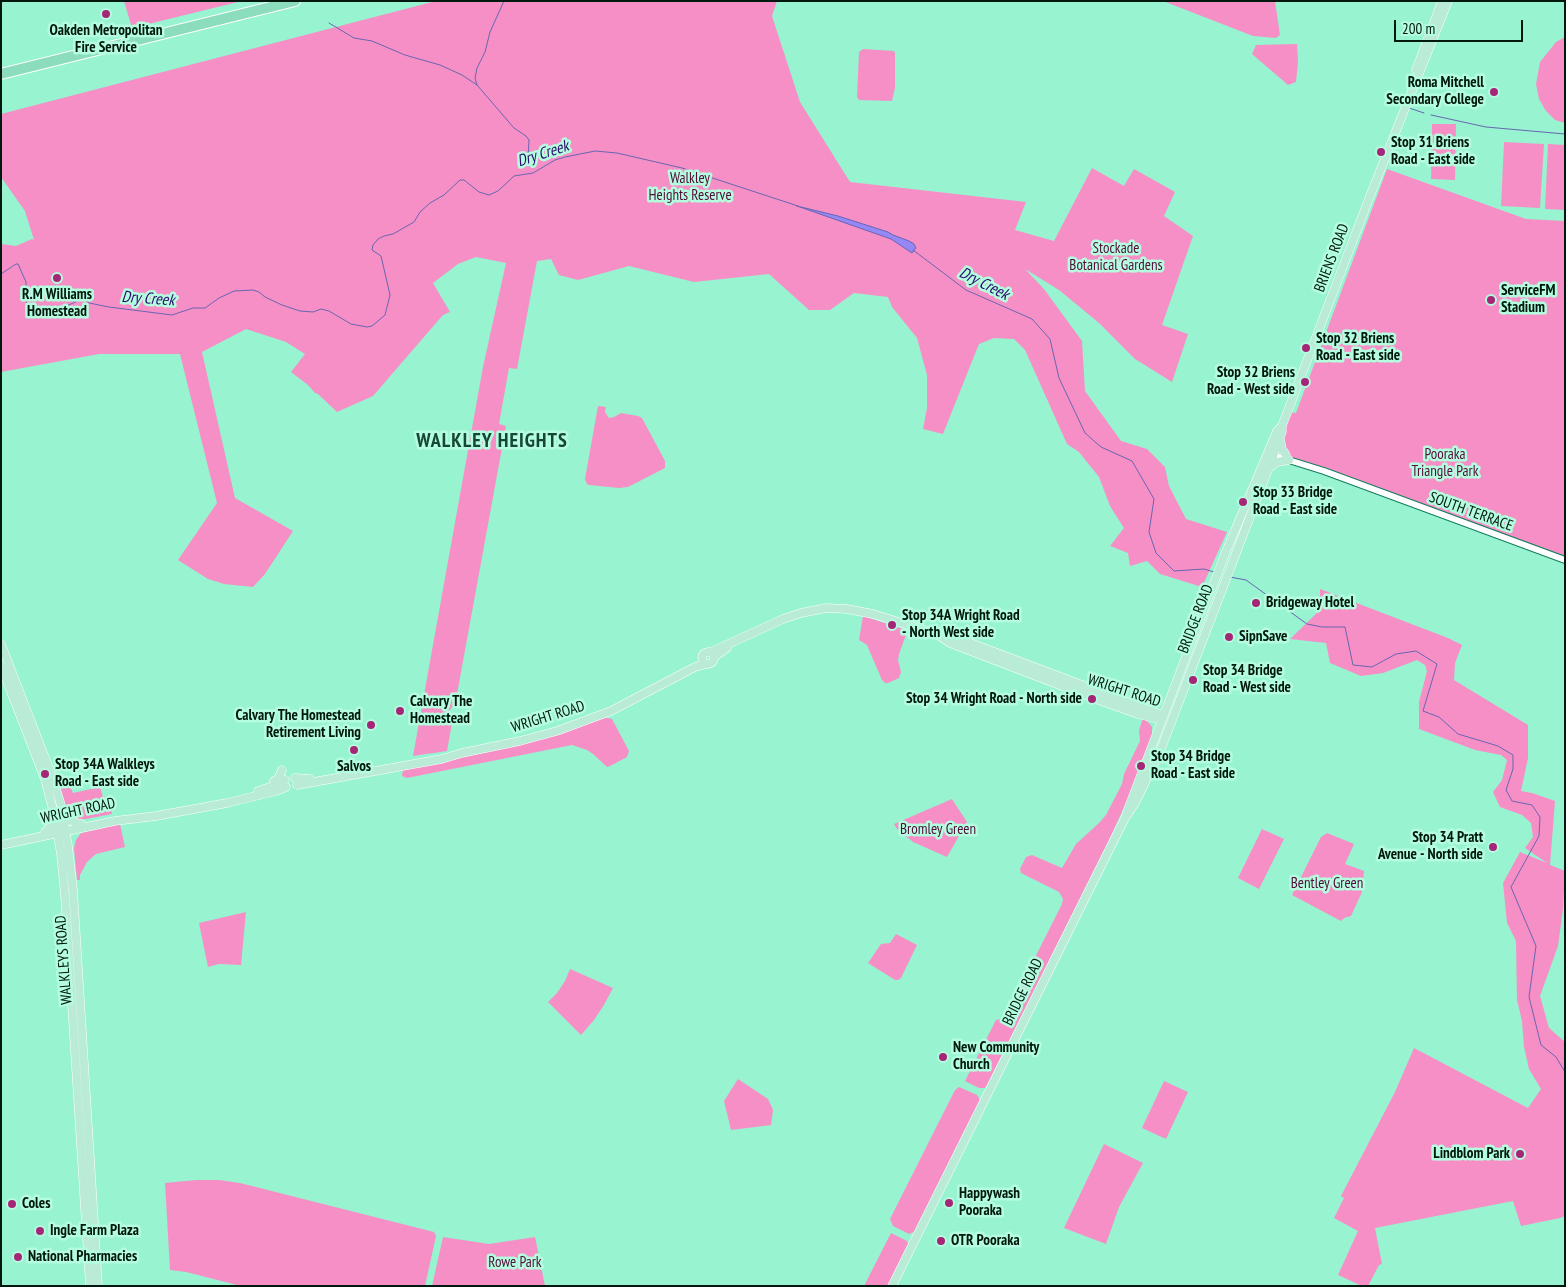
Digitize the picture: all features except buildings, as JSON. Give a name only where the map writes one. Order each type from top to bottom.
[{"type":"highway","points":[[1,74],[272,1]]},
{"type":"highway","points":[[1,67],[295,1]]},
{"type":"main road","name":"BRIENS ROAD","points":[[1408,99],[1414,74],[1442,1]]},
{"type":"main road","name":"BRIENS ROAD","points":[[1271,452],[1280,437],[1282,426],[1408,99],[1422,69],[1448,1]]},
{"type":"main road","name":"BRIENS ROAD","points":[[1271,452],[1277,431],[1282,426]]},
{"type":"main road","points":[[1268,469],[1287,458],[1282,449],[1280,437]]},
{"type":"main road","name":"BRIDGE ROAD","points":[[1125,818],[1225,554],[1239,532],[1268,469],[1271,452]]},
{"type":"main road","name":"BRIDGE ROAD","points":[[892,1286],[1125,818],[1135,803],[1159,754],[1234,557],[1239,532],[1271,452]]},
{"type":"main road","points":[[1225,554],[1234,557]]},
{"type":"main road","name":"WRIGHT ROAD","points":[[1,844],[81,826],[162,815],[276,792],[286,783],[288,777],[296,782],[374,765],[441,755],[450,756],[565,729],[611,711],[649,691],[676,672],[704,661],[704,653],[713,654],[748,640],[789,617],[801,612],[820,609],[846,609],[888,618],[934,633],[952,636],[1158,719],[1162,718]]},
{"type":"main road","name":"WALKLEYS ROAD","points":[[1,644],[46,759],[62,811],[61,854],[87,1169]]},
{"type":"main road","points":[[1186,655],[1196,659]]},
{"type":"main road","name":"WALKLEYS ROAD","points":[[1,666],[46,780],[55,817],[68,846],[73,890],[89,1200],[98,1286]]},
{"type":"main road","points":[[1146,780],[1164,730],[1162,718],[1170,713],[1177,698],[1184,690]]},
{"type":"main road","points":[[1155,738],[1152,724],[1142,712],[1158,707],[1169,700]]},
{"type":"main road","points":[[247,793],[275,781],[282,770]]},
{"type":"main road","name":"WRIGHT ROAD","points":[[223,803],[247,793],[286,783]]},
{"type":"main road","points":[[62,811],[71,821],[81,826],[68,846]]},
{"type":"main road","points":[[55,817],[45,834],[54,841],[61,854]]},
{"type":"main road","name":"WALKLEYS ROAD","points":[[89,1200],[90,1286]]},
{"type":"street","name":"SOUTH TERRACE","points":[[1271,452],[1565,560]]},
{"type":"green space","points":[[124,1],[242,1],[132,28]]},
{"type":"green space","points":[[436,1],[777,1],[772,16],[800,102],[850,182],[1026,202],[1015,230],[1054,241],[1092,168],[1124,186],[1134,169],[1175,192],[1164,216],[1193,236],[1162,325],[1188,334],[1172,382],[1135,359],[1099,323],[1059,290],[1025,269],[1044,289],[1082,341],[1085,391],[1121,441],[1147,449],[1165,467],[1169,486],[1186,519],[1227,532],[1202,587],[1160,574],[1147,561],[1130,566],[1128,553],[1110,546],[1124,528],[1110,506],[1099,477],[1079,452],[1067,444],[1025,350],[1014,339],[994,338],[979,344],[943,434],[923,429],[927,408],[927,375],[917,338],[892,307],[888,297],[854,293],[830,310],[809,310],[769,274],[694,282],[629,266],[578,280],[559,275],[551,259],[537,261],[517,369],[509,368],[499,424],[506,426],[455,705],[449,711],[453,717],[447,751],[413,756],[483,367],[506,263],[476,257],[458,264],[433,283],[450,312],[443,315],[373,396],[337,412],[291,372],[305,354],[286,342],[246,329],[202,352],[235,498],[293,531],[265,574],[253,587],[224,584],[208,579],[178,560],[217,503],[180,354],[99,354],[1,372],[1,244],[16,246],[32,239],[34,240],[25,211],[1,177],[1,114]]},
{"type":"green space","points":[[1163,1],[1275,1],[1280,35],[1276,38],[1253,36]]},
{"type":"green space","points":[[1565,37],[1565,123],[1555,120],[1546,111],[1539,99],[1536,84],[1540,62],[1556,42]]},
{"type":"green space","points":[[1297,44],[1296,82],[1288,85],[1252,54],[1256,45]]},
{"type":"green space","points":[[863,49],[894,51],[895,88],[892,101],[859,100],[857,97],[859,52]]},
{"type":"green space","points":[[1432,124],[1456,124],[1455,180],[1431,179]]},
{"type":"green space","points":[[1504,142],[1544,144],[1540,208],[1501,206]]},
{"type":"green space","points":[[1548,144],[1565,145],[1565,210],[1545,209]]},
{"type":"green space","name":"Pooraka Triangle Park","points":[[1387,169],[1526,219],[1565,221],[1565,560],[1312,467],[1286,455],[1282,432],[1286,412],[1296,413]]},
{"type":"green space","points":[[598,406],[606,407],[605,412],[609,418],[621,413],[642,418],[665,461],[665,468],[628,487],[619,488],[587,484],[585,479]]},
{"type":"green space","points":[[1320,589],[1462,645],[1455,663],[1454,680],[1528,725],[1528,758],[1521,791],[1555,801],[1550,865],[1565,871],[1563,909],[1558,946],[1540,996],[1549,1028],[1565,1042],[1565,1216],[1521,1226],[1513,1201],[1375,1228],[1382,1264],[1379,1265],[1368,1286],[1362,1286],[1338,1275],[1358,1231],[1334,1218],[1344,1198],[1341,1196],[1395,1092],[1414,1048],[1528,1108],[1541,1089],[1529,1069],[1524,1047],[1522,1021],[1517,1000],[1516,941],[1507,923],[1503,883],[1520,852],[1547,863],[1525,848],[1533,837],[1531,823],[1522,815],[1500,807],[1493,792],[1502,780],[1507,760],[1501,755],[1475,750],[1419,729],[1419,702],[1427,671],[1425,665],[1417,660],[1383,673],[1361,676],[1330,663],[1326,643],[1290,639],[1320,610]]},
{"type":"green space","points":[[863,616],[903,629],[905,632],[906,635],[898,660],[901,672],[899,678],[888,683],[882,680],[867,645],[859,640]]},
{"type":"green space","points":[[603,717],[612,719],[629,751],[627,757],[607,767],[587,750],[572,745],[407,778],[402,776],[403,770],[543,739]]},
{"type":"green space","points":[[1143,718],[1152,727],[1152,737],[1131,792],[987,1085],[985,1088],[979,1088],[965,1081],[996,1020],[1005,1017],[1063,899],[1059,892],[1021,873],[1020,869],[1026,857],[1032,855],[1062,868],[1076,844],[1106,815],[1122,784],[1124,774],[1140,741],[1139,730]]},
{"type":"green space","points":[[70,786],[73,793],[100,787],[103,797],[108,796],[112,814],[86,819],[75,819],[70,816],[60,788]]},
{"type":"green space","name":"Bromley Green","points":[[952,799],[967,822],[947,857],[913,842],[897,829],[894,824]]},
{"type":"green space","points":[[120,824],[125,847],[96,854],[87,862],[80,875],[80,880],[77,880],[74,848],[76,840],[81,833]]},
{"type":"green space","points":[[1262,829],[1284,839],[1259,889],[1238,878]]},
{"type":"green space","name":"Bentley Green","points":[[1327,833],[1354,844],[1345,864],[1364,871],[1362,892],[1351,916],[1341,921],[1292,895],[1321,837]]},
{"type":"green space","points":[[246,912],[241,965],[219,964],[208,967],[199,923]]},
{"type":"green space","points":[[896,934],[917,945],[901,978],[898,980],[868,963],[881,944],[890,943]]},
{"type":"green space","points":[[570,969],[613,988],[594,1020],[581,1035],[548,1002],[565,981]]},
{"type":"green space","points":[[738,1079],[768,1099],[773,1110],[771,1125],[731,1130],[724,1101]]},
{"type":"green space","points":[[1164,1081],[1188,1092],[1166,1139],[1142,1128]]},
{"type":"green space","points":[[959,1087],[977,1095],[979,1102],[914,1232],[909,1234],[893,1226],[890,1219],[955,1090]]},
{"type":"green space","points":[[1104,1144],[1143,1163],[1119,1207],[1106,1244],[1064,1228]]},
{"type":"green space","points":[[219,1180],[240,1183],[434,1232],[436,1236],[425,1286],[241,1286],[186,1272],[170,1270],[165,1183]]},
{"type":"green space","points":[[891,1233],[907,1241],[908,1244],[888,1286],[864,1286]]},
{"type":"green space","name":"Rowe Park","points":[[443,1237],[489,1244],[535,1237],[545,1286],[432,1286]]},
{"type":"shaded area","points":[[797,206],[838,216],[888,232],[909,241],[916,248],[912,253],[891,239]]},
{"type":"waterway","points":[[504,1],[490,32],[475,78],[477,85],[514,128],[529,140],[528,160]]},
{"type":"waterway","points":[[329,23],[354,38],[372,41],[405,55],[440,65],[462,75],[477,85]]},
{"type":"waterway","points":[[1409,108],[1424,113]]},
{"type":"waterway","points":[[1431,115],[1486,127],[1565,134]]},
{"type":"waterway","name":"Dry Creek","points":[[1,274],[18,264],[26,282],[28,311],[37,314],[47,314],[80,300],[85,300],[89,303],[109,307],[172,315],[193,308],[205,308],[219,298],[234,291],[253,290],[282,305],[300,311],[313,312],[321,309],[329,311],[351,324],[367,327],[372,326],[385,315],[390,295],[381,256],[372,250],[373,245],[378,239],[393,234],[414,222],[420,212],[430,203],[444,195],[460,180],[464,180],[479,192],[489,195],[498,191],[514,176],[533,173],[555,160],[595,151],[617,153],[682,168],[798,206]]},
{"type":"waterway","name":"Dry Creek","points":[[913,250],[966,290],[1032,319],[1050,339],[1059,378],[1085,433],[1101,447],[1132,461],[1154,499],[1149,532],[1156,553],[1174,571],[1204,569],[1214,572]]},
{"type":"waterway","name":"Dry Creek","points":[[1230,577],[1246,580],[1307,624],[1322,627],[1345,627],[1353,665],[1372,667],[1396,654],[1416,651],[1437,664],[1423,711],[1439,717],[1458,734],[1498,746],[1513,755],[1513,769],[1506,790],[1512,801],[1532,805],[1540,817],[1539,836],[1511,887],[1536,946],[1529,997],[1541,1045],[1556,1057],[1565,1072]]},
{"type":"place","name":"Oakden Metropolitan Fire Service","points":[[106,14]]},
{"type":"place","name":"Roma Mitchell Secondary College","points":[[1494,92]]},
{"type":"place","name":"Stop 31 Briens Road - East side","points":[[1381,152]]},
{"type":"place","name":"R.M Williams Homestead","points":[[57,278]]},
{"type":"place","name":"ServiceFM Stadium","points":[[1491,300]]},
{"type":"place","name":"Stop 32 Briens Road - East side","points":[[1306,348]]},
{"type":"place","name":"Stop 32 Briens Road - West side","points":[[1305,382]]},
{"type":"place","name":"Stop 33 Bridge Road - East side","points":[[1243,502]]},
{"type":"place","name":"Bridgeway Hotel","points":[[1256,603]]},
{"type":"place","name":"Stop 34A Wright Road - North West side","points":[[892,625]]},
{"type":"place","name":"SipnSave","points":[[1229,637]]},
{"type":"place","name":"Stop 34 Bridge Road - West side","points":[[1193,680]]},
{"type":"place","name":"Stop 34 Wright Road - North side","points":[[1092,699]]},
{"type":"place","name":"Calvary The Homestead","points":[[400,711]]},
{"type":"place","name":"Calvary The Homestead Retirement Living","points":[[371,725]]},
{"type":"place","name":"Salvos","points":[[354,750]]},
{"type":"place","name":"Stop 34 Bridge Road - East side","points":[[1141,766]]},
{"type":"place","name":"Stop 34A Walkleys Road - East side","points":[[45,774]]},
{"type":"place","name":"Stop 34 Pratt Avenue - North side","points":[[1493,847]]},
{"type":"place","name":"New Community Church","points":[[943,1057]]},
{"type":"place","name":"Lindblom Park","points":[[1520,1154]]},
{"type":"place","name":"Happywash Pooraka","points":[[949,1203]]},
{"type":"place","name":"Coles","points":[[12,1204]]},
{"type":"place","name":"Ingle Farm Plaza","points":[[40,1231]]},
{"type":"place","name":"OTR Pooraka","points":[[941,1241]]},
{"type":"place","name":"National Pharmacies","points":[[18,1257]]},
{"type":"district","name":"WALKLEY HEIGHTS","points":[[492,441]]},
{"type":"park label","name":"Walkley Heights Reserve","points":[[690,188]]},
{"type":"park label","name":"Stockade Botanical Gardens","points":[[1116,258]]}]
